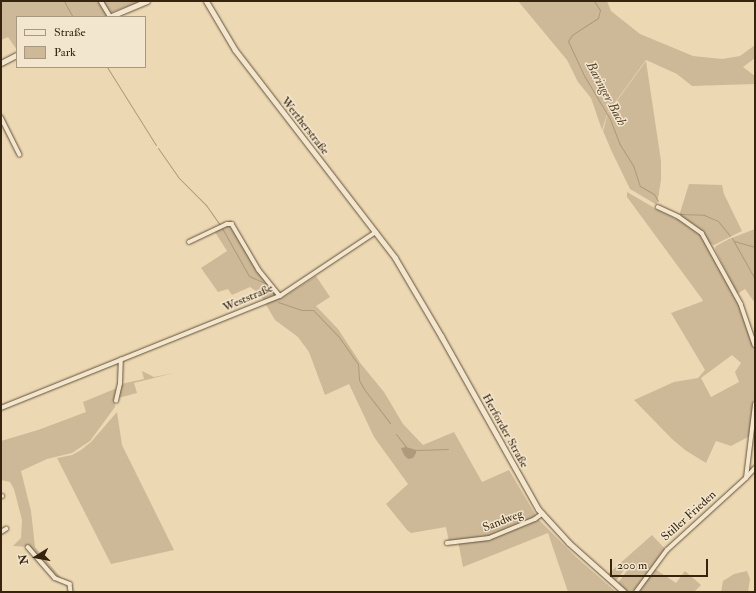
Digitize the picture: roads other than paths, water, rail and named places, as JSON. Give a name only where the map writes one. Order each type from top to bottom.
[{"type":"main road","name":"Wertherstraße","points":[[206,1],[235,50],[395,258]]},
{"type":"main road","name":"Herforder Straße","points":[[395,258],[441,336],[529,495],[542,514],[573,547],[624,592]]},
{"type":"street","points":[[101,1],[108,16]]},
{"type":"street","points":[[111,16],[147,1]]},
{"type":"street","points":[[1,63],[16,56]]},
{"type":"street","points":[[1,116],[20,156]]},
{"type":"street","points":[[658,207],[679,217],[702,233],[741,304],[755,345]]},
{"type":"street","points":[[189,242],[227,224],[232,224],[259,270],[280,296]]},
{"type":"street","name":"Weststraße","points":[[1,408],[280,296],[376,232]]},
{"type":"street","points":[[116,401],[120,384],[121,360]]},
{"type":"street","points":[[746,478],[755,405]]},
{"type":"street","name":"Stiller Frieden","points":[[636,592],[667,550],[755,468]]},
{"type":"street","name":"Sandweg","points":[[447,542],[489,538],[535,519],[542,514]]},
{"type":"street","points":[[1,532],[6,529]]},
{"type":"street","points":[[28,547],[54,578],[70,584],[70,592]]},
{"type":"waterway","points":[[64,1],[72,16]]},
{"type":"waterway","name":"Baringer Bach","points":[[594,1],[600,10],[598,18],[572,35],[568,41],[585,77],[610,119],[619,143],[633,165],[640,186],[654,194],[658,201]]},
{"type":"waterway","points":[[108,68],[156,145]]},
{"type":"waterway","points":[[158,148],[178,177],[206,205],[220,225]]},
{"type":"waterway","name":"Baringer Bach","points":[[679,214],[704,215],[718,221],[730,236]]},
{"type":"waterway","points":[[222,228],[249,276],[265,283],[275,296]]},
{"type":"waterway","name":"Baringer Bach","points":[[732,238],[755,279]]},
{"type":"waterway","points":[[734,241],[755,247]]},
{"type":"waterway","points":[[278,302],[301,310],[313,310],[339,337],[358,364],[359,380],[364,389],[390,423]]},
{"type":"waterway","points":[[396,434],[406,447]]},
{"type":"waterway","points":[[416,450],[448,449]]}]
